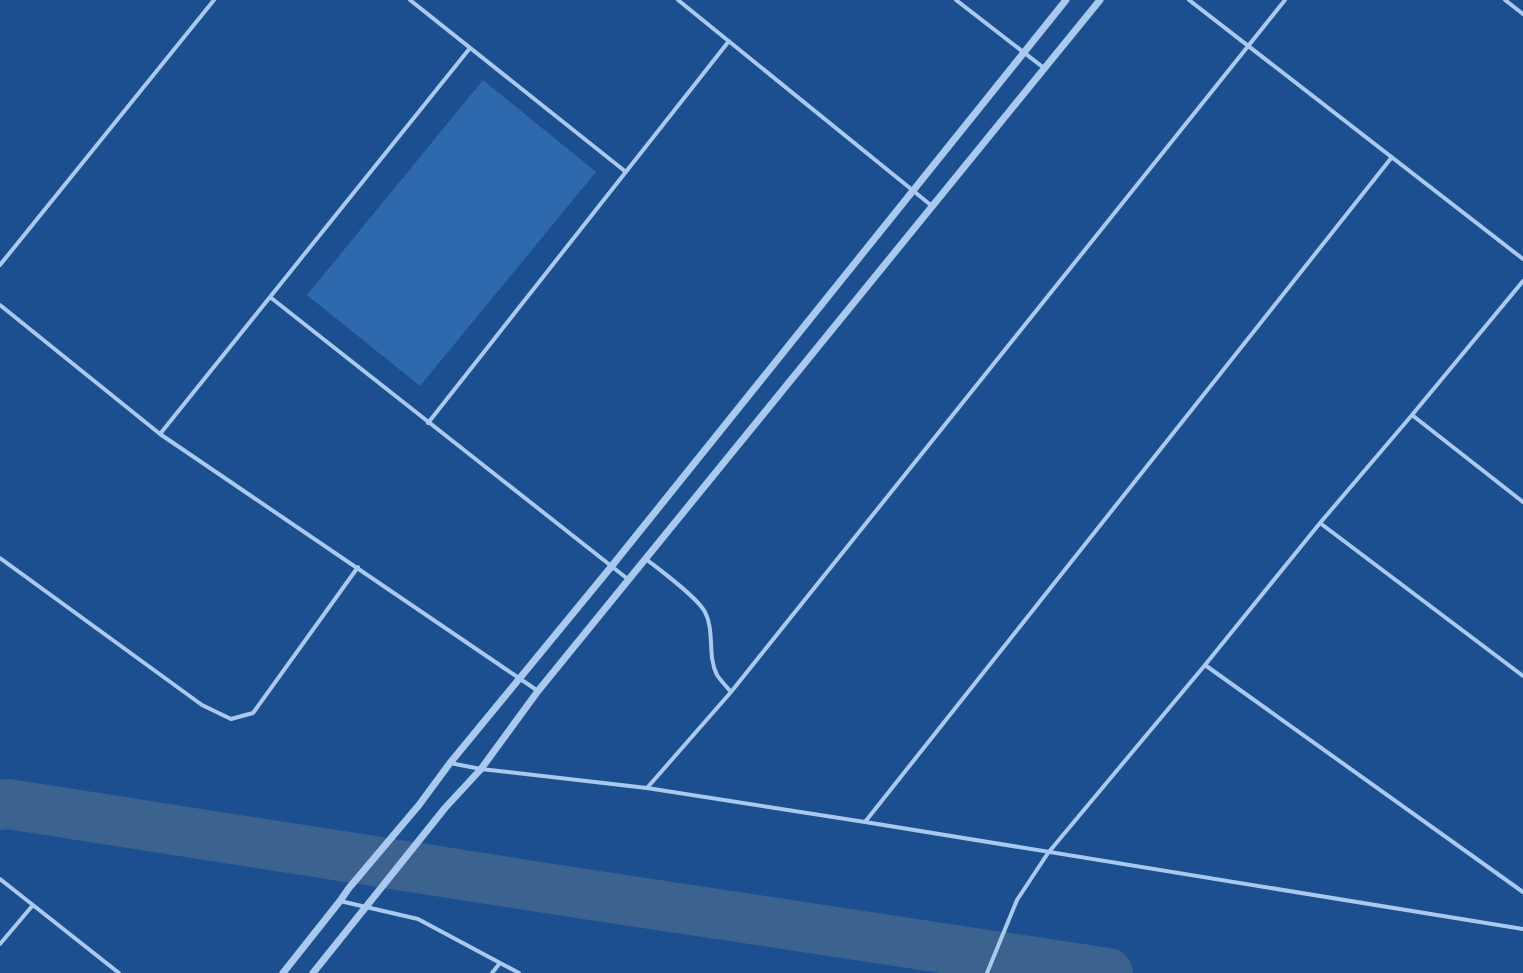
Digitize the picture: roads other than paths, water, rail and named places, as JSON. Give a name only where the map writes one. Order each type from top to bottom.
[{"type":"street","points":[[0,266],[214,0]]},
{"type":"street","points":[[410,0],[626,172]]},
{"type":"street","points":[[678,0],[932,206]]},
{"type":"street","points":[[956,0],[1044,68]]},
{"type":"street","points":[[283,973],[349,888],[419,805],[450,763],[611,567],[1066,0]]},
{"type":"street","points":[[313,973],[445,808],[481,769],[538,690],[1100,0]]},
{"type":"street","points":[[1189,0],[1523,259]]},
{"type":"street","points":[[647,788],[731,692],[1285,0]]},
{"type":"street","points":[[1505,0],[1523,14]]},
{"type":"street","points":[[428,423],[729,41]]},
{"type":"street","points":[[160,434],[470,48]]},
{"type":"street","points":[[865,822],[1392,157]]},
{"type":"street","points":[[988,973],[1017,900],[1048,853],[1205,665],[1320,523],[1523,281]]},
{"type":"street","points":[[270,297],[629,580]]},
{"type":"street","points":[[0,305],[160,434],[538,690]]},
{"type":"street","points":[[1412,415],[1523,502]]},
{"type":"street","points":[[1320,523],[1523,676]]},
{"type":"street","points":[[0,558],[202,705],[231,719],[253,713],[358,567]]},
{"type":"street","points":[[646,559],[698,602],[705,612],[709,625],[713,660],[717,674],[731,692]]},
{"type":"street","points":[[1205,665],[1523,892]]},
{"type":"street","points":[[450,763],[481,769],[647,788],[1523,929]]},
{"type":"street","points":[[0,879],[119,973]]},
{"type":"street","points":[[340,901],[418,919],[519,973]]},
{"type":"street","points":[[0,944],[33,905]]},
{"type":"street","points":[[492,973],[500,962]]},
{"type":"waterway","points":[[0,805],[8,804],[578,893],[1108,973]]}]
